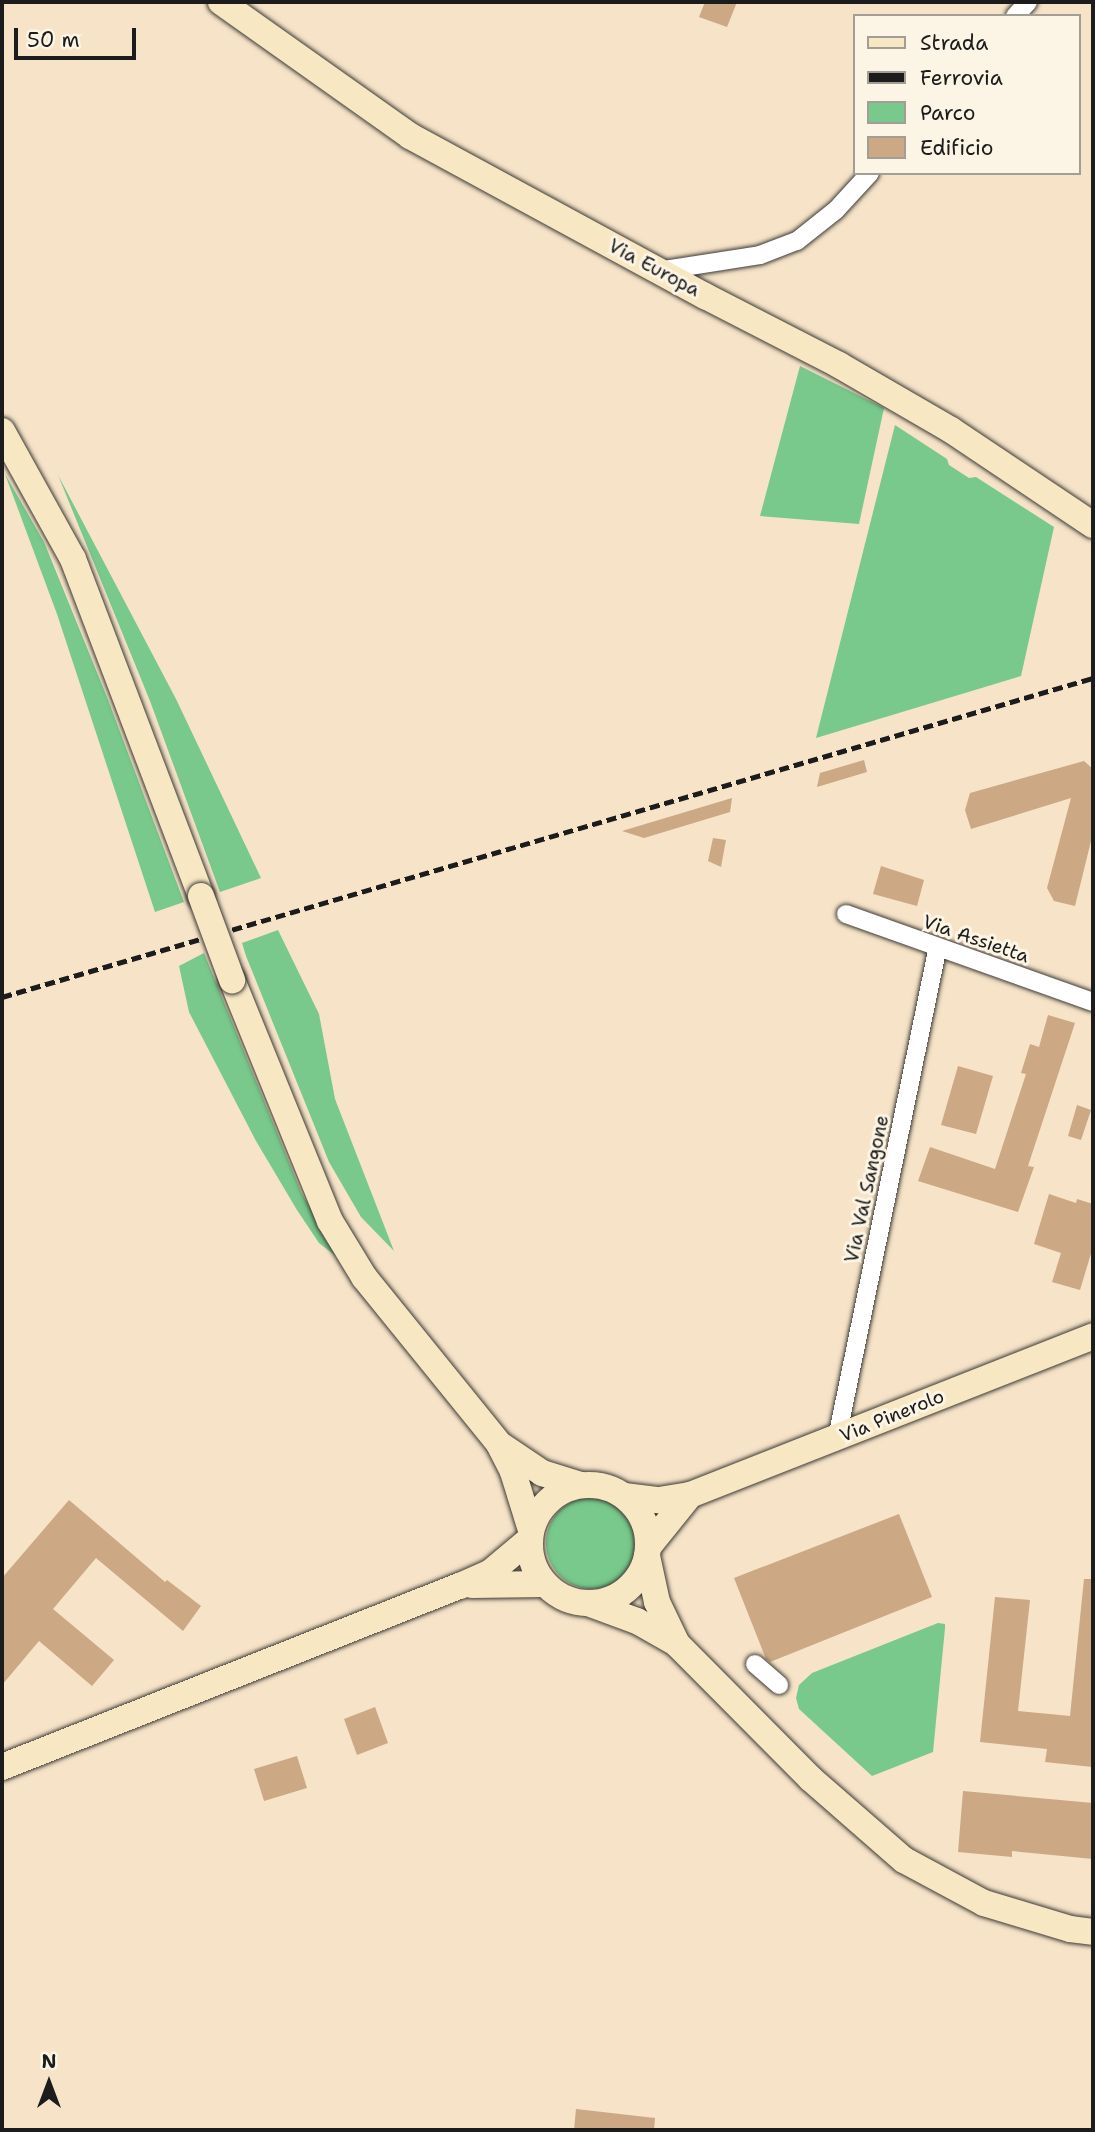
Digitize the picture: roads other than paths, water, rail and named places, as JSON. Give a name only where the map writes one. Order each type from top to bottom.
[{"type":"main road","name":"Via Europa","points":[[221,2],[410,136],[883,390],[988,455],[1093,525]]},
{"type":"main road","points":[[2,431],[73,559],[232,980],[330,1221],[364,1277],[499,1444],[513,1472],[530,1535],[536,1571],[545,1584],[568,1600],[637,1621],[677,1644],[811,1779],[904,1860],[984,1903],[1070,1929],[1093,1932]]},
{"type":"main road","name":"Via Pinerolo","points":[[624,1496],[659,1500],[690,1495],[1093,1336]]},
{"type":"main road","points":[[499,1444],[542,1473],[581,1485],[611,1489],[624,1496],[638,1510],[646,1528],[657,1602],[677,1644]]},
{"type":"main road","points":[[2,1767],[491,1572],[530,1535],[538,1514],[549,1500],[564,1490],[581,1485]]},
{"type":"main road","name":"Via Pinerolo","points":[[648,1551],[690,1495]]},
{"type":"main road","points":[[588,1604],[608,1600],[626,1590],[640,1575],[648,1551]]},
{"type":"main road","points":[[460,1586],[545,1584]]},
{"type":"street","points":[[658,271],[750,257],[797,241],[836,210],[868,175]]},
{"type":"street","name":"Via Assietta","points":[[846,914],[1093,1002]]},
{"type":"street","name":"Via Val Sangone","points":[[837,1438],[937,948]]},
{"type":"street","points":[[755,1664],[779,1685]]},
{"type":"railway","points":[[2,997],[1093,678]]}]
